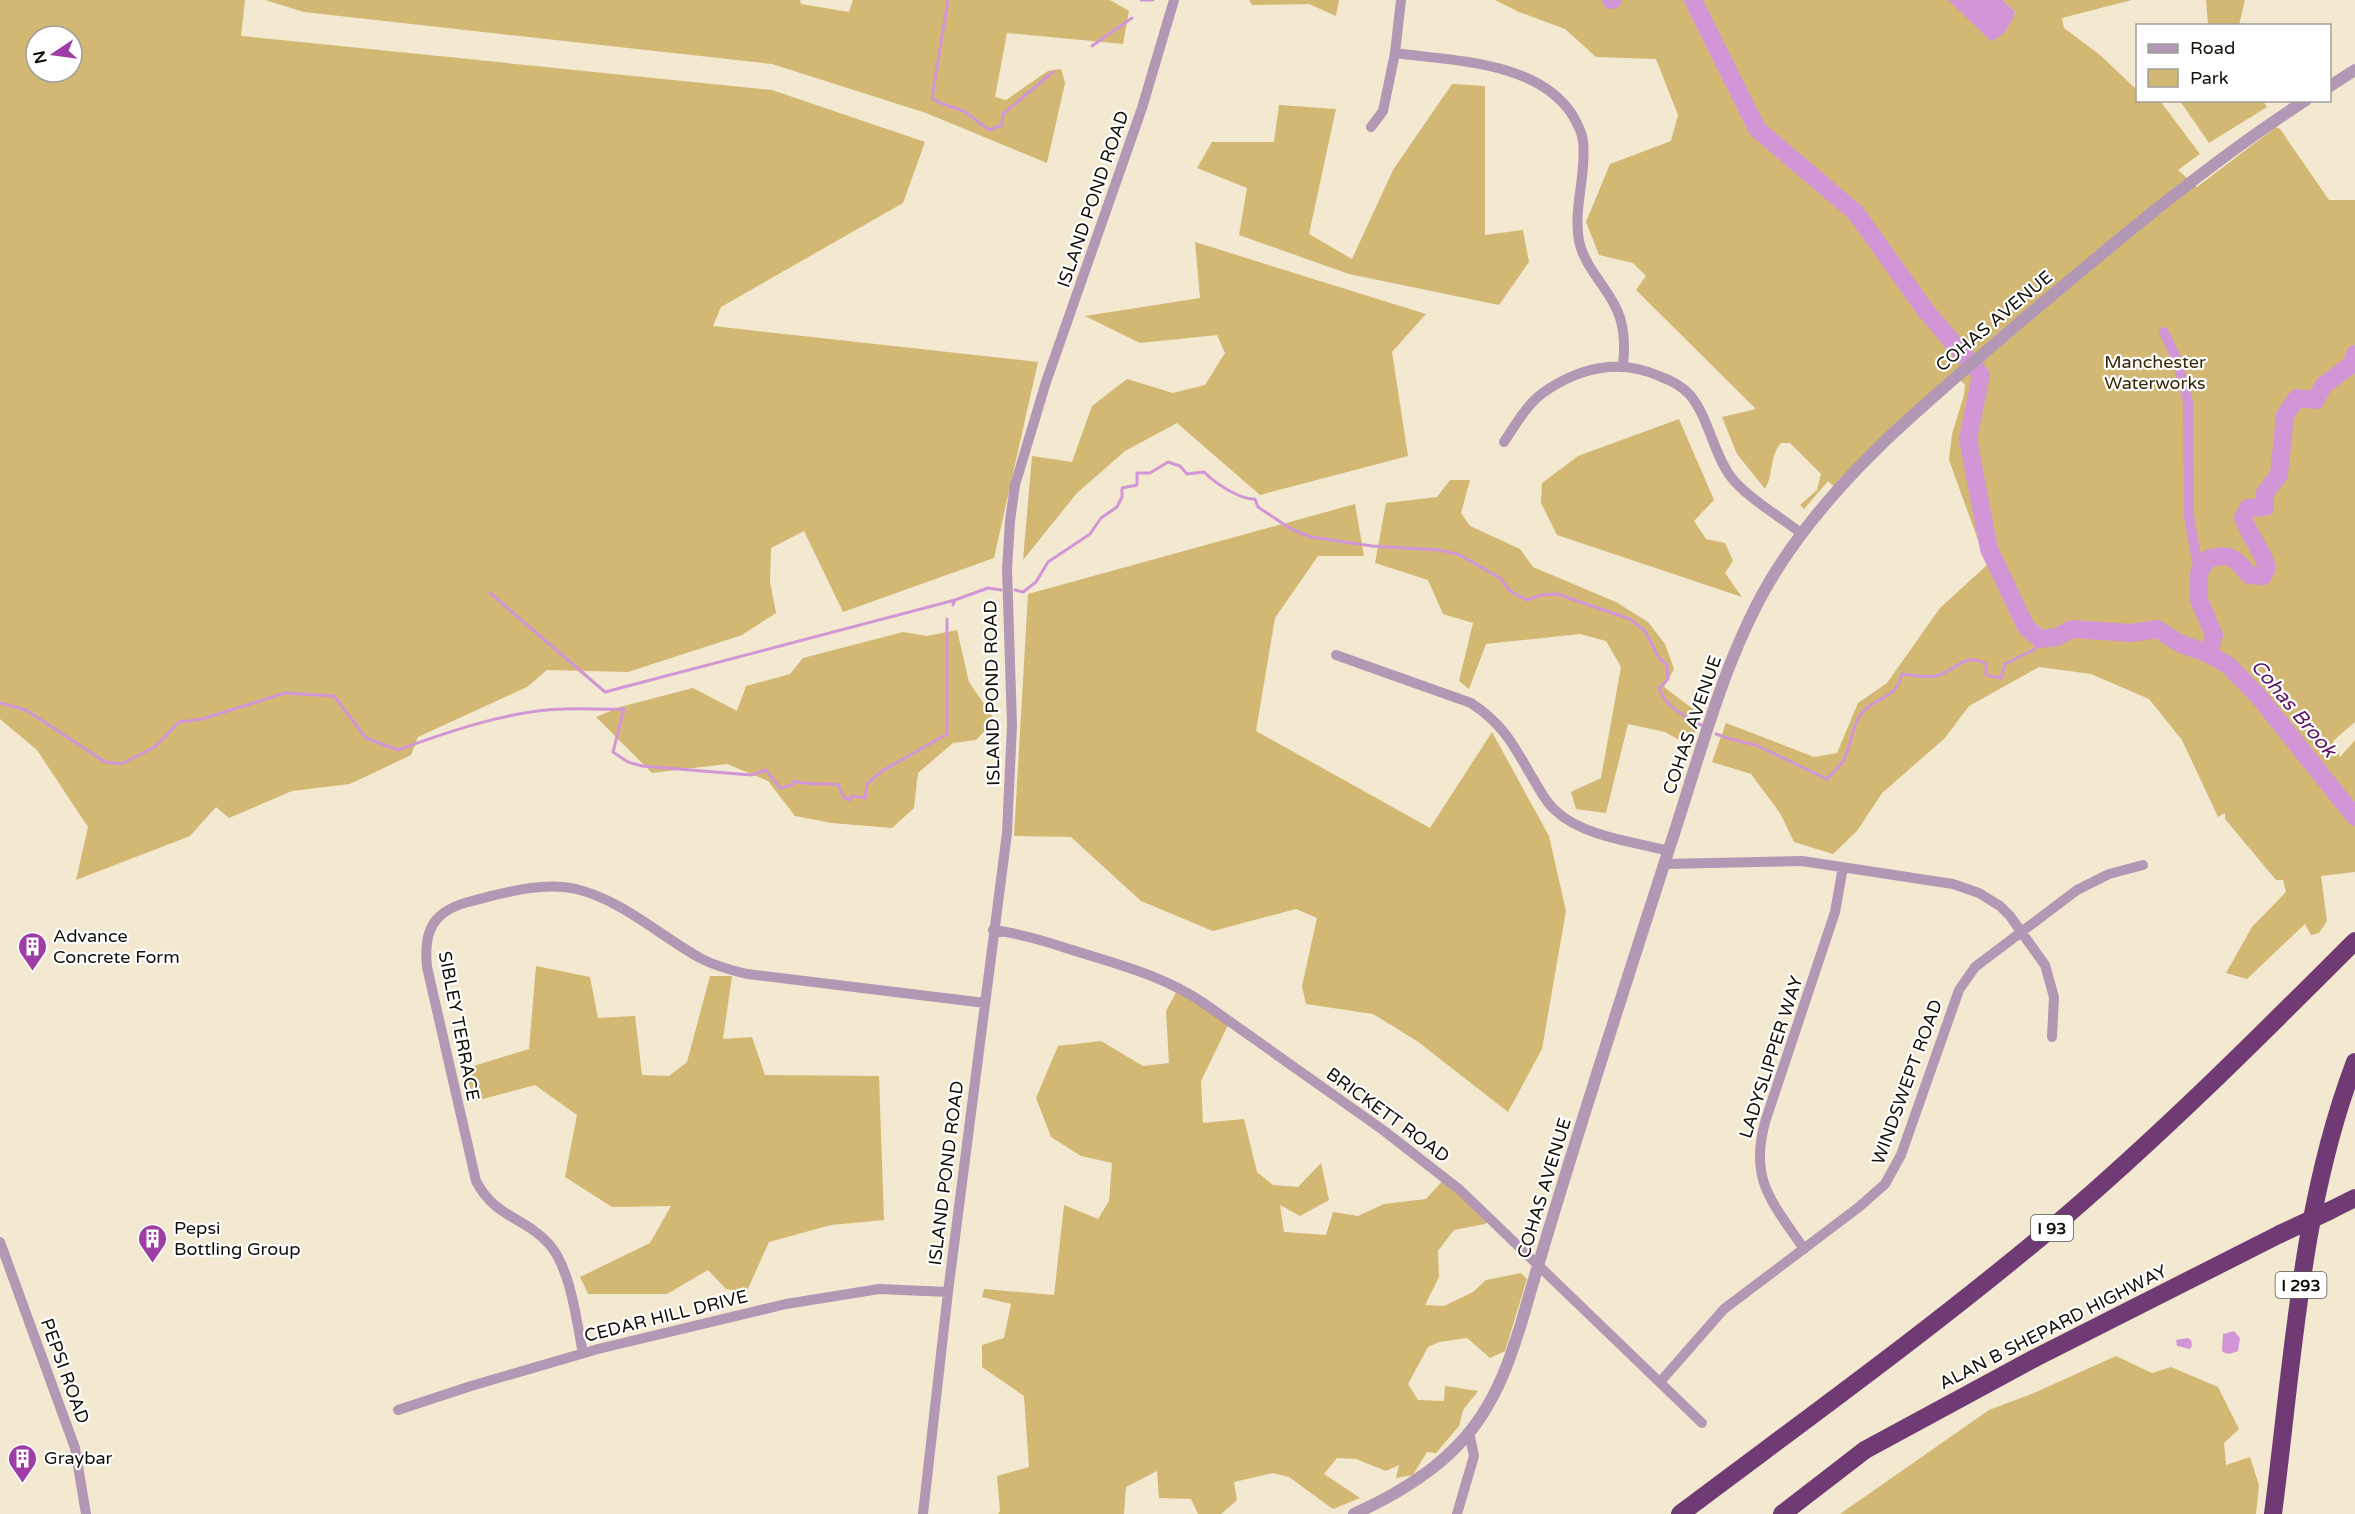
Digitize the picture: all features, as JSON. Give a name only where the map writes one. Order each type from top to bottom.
[{"type":"highway","name":"I 93","points":[[1680,1514],[1939,1318],[2052,1228],[2151,1141],[2355,941]]},
{"type":"highway","name":"I 293","points":[[2273,1514],[2314,1198],[2332,1127],[2355,1062]]},
{"type":"highway","name":"ALAN B SHEPARD HIGHWAY","points":[[1782,1514],[1865,1450],[2035,1358],[2355,1198]]},
{"type":"street","name":"ISLAND POND ROAD","points":[[923,1514],[948,1292],[1007,833],[1012,760],[1012,688],[1007,569],[1015,485],[1046,382],[1123,165],[1174,0]]},
{"type":"street","points":[[1371,127],[1383,111],[1395,53],[1401,0]]},
{"type":"street","points":[[1395,53],[1507,70],[1543,85],[1564,102],[1583,137],[1584,159],[1579,208],[1579,241],[1584,257],[1615,305],[1625,340],[1623,366]]},
{"type":"street","points":[[2331,85],[2355,70]]},
{"type":"street","name":"COHAS AVENUE","points":[[1354,1514],[1411,1485],[1440,1462],[1469,1432],[1488,1406],[1510,1357],[1705,736],[1738,648],[1774,574],[1840,486],[1917,410],[2156,208],[2244,142],[2303,102]]},
{"type":"street","points":[[1504,442],[1526,409],[1546,391],[1595,368],[1623,366],[1647,371],[1672,381],[1690,395],[1731,477],[1802,534]]},
{"type":"street","points":[[1336,655],[1471,703],[1490,716],[1503,730],[1545,800],[1556,811],[1571,822],[1588,830],[1669,851]]},
{"type":"street","points":[[1664,864],[1788,860],[1966,887],[1990,898],[2000,906],[2045,965],[2052,986],[2055,1008],[2052,1037]]},
{"type":"street","name":"WINDSWEPT ROAD","points":[[1660,1382],[1724,1309],[1859,1207],[1885,1184],[1901,1155],[1959,990],[1975,967],[2091,881],[2143,865]]},
{"type":"street","name":"LADYSLIPPER WAY","points":[[1804,1249],[1767,1192],[1761,1172],[1759,1151],[1766,1119],[1835,912],[1843,867]]},
{"type":"street","name":"SIBLEY TERRACE","points":[[583,1353],[566,1275],[556,1253],[540,1235],[489,1202],[476,1181],[427,961],[426,942],[429,930],[445,911],[456,905],[526,890],[550,886],[575,888],[619,907],[694,955],[724,969],[747,974],[984,1003]]},
{"type":"street","name":"BRICKETT ROAD","points":[[993,930],[1049,942],[1130,967],[1185,990],[1413,1152],[1487,1214],[1702,1423]]},
{"type":"street","name":"PEPSI ROAD","points":[[0,1242],[75,1448],[86,1514]]},
{"type":"street","name":"CEDAR HILL DRIVE","points":[[398,1410],[583,1353],[786,1304],[879,1289],[948,1292]]},
{"type":"street","points":[[1457,1514],[1474,1456],[1469,1432]]},
{"type":"green space","points":[[0,0],[245,0],[241,36],[772,90],[925,142],[903,203],[721,307],[713,326],[1038,362],[994,558],[843,612],[804,531],[771,548],[770,582],[776,613],[742,635],[628,672],[547,670],[527,687],[418,737],[411,755],[350,784],[292,791],[229,818],[216,807],[190,836],[76,880],[88,827],[37,750],[0,719]]},
{"type":"green space","points":[[265,0],[800,0],[801,4],[849,12],[853,0],[1110,0],[1129,11],[1123,44],[1007,33],[995,97],[1006,100],[1048,71],[1061,69],[1065,83],[1047,163],[926,113],[772,64],[304,12]]},
{"type":"green space","points":[[1249,0],[1339,0],[1336,16],[1309,4],[1252,5]]},
{"type":"green space","name":"Manchester Waterworks","points":[[1495,0],[1998,0],[2015,15],[2015,12],[2003,0],[2132,0],[2062,18],[2064,28],[2100,55],[2136,89],[2136,102],[2161,102],[2200,154],[2178,170],[2197,187],[2276,127],[2280,129],[2329,200],[2355,200],[2355,722],[2333,741],[2340,757],[2355,740],[2355,872],[2321,876],[2327,921],[2319,933],[2311,935],[2305,924],[2247,979],[2226,973],[2252,927],[2286,892],[2283,880],[2276,880],[2225,819],[2225,813],[2218,817],[2182,740],[2149,699],[2091,674],[2039,667],[1969,706],[1945,738],[1882,793],[1857,831],[1833,854],[1794,842],[1780,813],[1751,774],[1712,762],[1726,723],[1814,757],[1837,753],[1858,703],[1887,683],[1940,608],[1987,565],[1949,460],[1952,434],[1965,385],[1955,374],[1834,487],[1828,481],[1804,509],[1800,505],[1817,490],[1821,474],[1790,443],[1781,443],[1777,448],[1765,489],[1737,454],[1722,417],[1756,409],[1636,290],[1646,276],[1633,263],[1599,255],[1586,222],[1610,164],[1671,141],[1678,115],[1656,59],[1596,57],[1565,29],[1519,12]]},
{"type":"green space","points":[[2206,0],[2245,0],[2239,24],[2208,24]]},
{"type":"green space","points":[[1452,84],[1485,86],[1485,235],[1523,230],[1529,262],[1499,305],[1349,274],[1239,235],[1247,188],[1197,168],[1212,142],[1274,142],[1279,105],[1336,109],[1309,234],[1352,259],[1393,170]]},
{"type":"green space","points":[[2181,102],[2264,102],[2267,107],[2209,143]]},
{"type":"green space","points":[[1195,242],[1426,314],[1392,352],[1408,456],[1260,495],[1177,423],[1125,451],[1077,493],[1023,560],[1032,456],[1072,462],[1092,406],[1127,379],[1173,393],[1205,385],[1225,353],[1217,335],[1140,343],[1085,316],[1200,298]]},
{"type":"green space","points":[[1679,419],[1714,500],[1694,521],[1706,539],[1725,543],[1733,561],[1725,573],[1742,597],[1557,535],[1541,503],[1542,483],[1578,456]]},
{"type":"green space","points":[[1450,480],[1470,480],[1461,513],[1470,526],[1520,549],[1533,567],[1616,602],[1648,622],[1665,644],[1674,669],[1664,687],[1701,715],[1690,746],[1665,732],[1628,724],[1606,813],[1576,809],[1571,792],[1601,778],[1621,667],[1606,641],[1580,634],[1486,644],[1469,689],[1459,681],[1473,623],[1443,614],[1428,580],[1375,563],[1386,503],[1437,497]]},
{"type":"green space","points":[[1355,504],[1364,556],[1318,556],[1275,618],[1256,731],[1430,828],[1492,732],[1549,836],[1566,911],[1542,1049],[1508,1112],[1417,1041],[1373,1014],[1306,1004],[1302,986],[1317,918],[1296,909],[1213,931],[1141,901],[1071,837],[1014,836],[1028,594]]},
{"type":"green space","points":[[957,630],[969,682],[995,720],[976,740],[953,743],[918,773],[914,808],[892,828],[832,823],[795,816],[768,781],[727,764],[652,773],[596,717],[620,707],[693,688],[737,711],[746,686],[790,674],[803,658],[903,632],[927,636]]},
{"type":"green space","points":[[536,966],[590,977],[598,1018],[635,1016],[642,1075],[669,1076],[687,1062],[710,976],[732,976],[723,1039],[752,1037],[765,1075],[879,1076],[884,1220],[831,1225],[769,1242],[746,1293],[726,1289],[708,1270],[667,1294],[588,1294],[580,1277],[650,1243],[671,1206],[612,1207],[565,1177],[577,1115],[535,1085],[475,1101],[464,1069],[529,1049]]},
{"type":"green space","points":[[1179,987],[1230,1021],[1201,1081],[1203,1123],[1244,1119],[1257,1172],[1273,1185],[1298,1187],[1321,1163],[1329,1200],[1300,1216],[1280,1205],[1284,1232],[1326,1235],[1333,1212],[1358,1216],[1384,1204],[1426,1199],[1445,1178],[1491,1218],[1485,1224],[1454,1230],[1438,1251],[1439,1277],[1425,1305],[1444,1306],[1473,1292],[1486,1280],[1521,1273],[1527,1279],[1505,1351],[1490,1358],[1467,1338],[1439,1342],[1428,1347],[1408,1384],[1418,1400],[1444,1401],[1445,1386],[1478,1391],[1463,1410],[1459,1426],[1436,1453],[1427,1452],[1413,1475],[1396,1478],[1399,1465],[1386,1471],[1356,1459],[1337,1458],[1324,1474],[1360,1498],[1333,1509],[1289,1477],[1273,1473],[1234,1482],[1237,1500],[1221,1514],[1198,1514],[1191,1499],[1159,1498],[1157,1471],[1126,1487],[1124,1514],[998,1514],[1000,1511],[997,1476],[1029,1467],[1024,1396],[982,1367],[982,1345],[1004,1338],[1011,1304],[982,1297],[984,1289],[1054,1295],[1064,1205],[1098,1219],[1109,1201],[1112,1163],[1081,1156],[1051,1137],[1036,1098],[1058,1046],[1101,1041],[1143,1066],[1169,1063],[1166,1011]]},
{"type":"green space","points":[[2116,1356],[2152,1373],[2171,1367],[2218,1387],[2239,1429],[2224,1443],[2226,1465],[2250,1457],[2259,1485],[2256,1514],[1840,1514],[1989,1410],[2034,1393]]},
{"type":"shaded area","points":[[1948,0],[2003,0],[2015,12],[2006,30],[1991,41]]},
{"type":"shaded area","points":[[2234,1331],[2240,1338],[2238,1351],[2226,1353],[2222,1351],[2223,1334]]},
{"type":"shaded area","points":[[2188,1338],[2191,1340],[2190,1349],[2177,1346],[2176,1340]]},
{"type":"waterway","points":[[948,0],[932,98],[964,111],[989,130],[1002,125],[1003,114],[1053,72]]},
{"type":"waterway","points":[[1141,0],[1153,0]]},
{"type":"waterway","points":[[1693,0],[1757,129],[1856,213],[1926,311],[1981,375],[1968,439],[1989,549],[2026,627],[2040,639],[2057,637],[2072,629],[2131,633],[2157,629],[2179,643],[2209,654],[2229,666],[2259,697],[2355,817]]},
{"type":"waterway","points":[[1092,46],[1132,18]]},
{"type":"waterway","points":[[2164,332],[2177,360],[2188,402],[2189,517],[2199,572]]},
{"type":"waterway","name":"Cohas Brook","points":[[2209,654],[2214,635],[2199,600],[2199,572],[2208,559],[2222,556],[2232,558],[2249,575],[2263,576],[2267,567],[2243,518],[2248,508],[2265,507],[2265,493],[2279,475],[2285,415],[2297,398],[2316,400],[2323,386],[2352,364],[2355,354]]},
{"type":"waterway","points":[[1015,590],[1023,592],[1036,582],[1048,562],[1090,534],[1101,518],[1117,507],[1122,497],[1122,488],[1137,485],[1137,473],[1150,473],[1168,462],[1180,466],[1187,474],[1204,472],[1228,490],[1242,497],[1255,499],[1258,507],[1291,529],[1311,537],[1372,546],[1440,550],[1460,555],[1500,578],[1510,591],[1527,600],[1541,595],[1557,594],[1630,619],[1645,631],[1659,658],[1667,665],[1668,679],[1659,688],[1666,701],[1701,725]]},
{"type":"waterway","points":[[953,605],[955,600],[988,588],[1001,590]]},
{"type":"waterway","points":[[490,593],[605,692],[955,600]]},
{"type":"waterway","points":[[0,703],[26,710],[105,762],[121,764],[155,747],[179,722],[202,719],[285,693],[334,696],[366,738],[398,750],[458,729],[523,713],[564,709],[624,709],[613,752],[628,762],[642,766],[751,775],[766,770],[780,788],[792,785],[794,781],[839,785],[843,797],[850,800],[852,796],[865,798],[867,784],[882,771],[947,734],[947,619]]},
{"type":"waterway","points":[[1716,734],[1756,745],[1827,779],[1845,758],[1861,714],[1873,703],[1890,694],[1899,683],[1902,674],[1935,676],[1971,660],[1986,664],[1986,675],[2001,678],[2005,664],[2035,649],[2040,639]]},
{"type":"place","name":"Advance Concrete Form","points":[[32,972]]},
{"type":"place","name":"Pepsi Bottling Group","points":[[153,1264]]},
{"type":"place","name":"Graybar","points":[[23,1484]]}]
